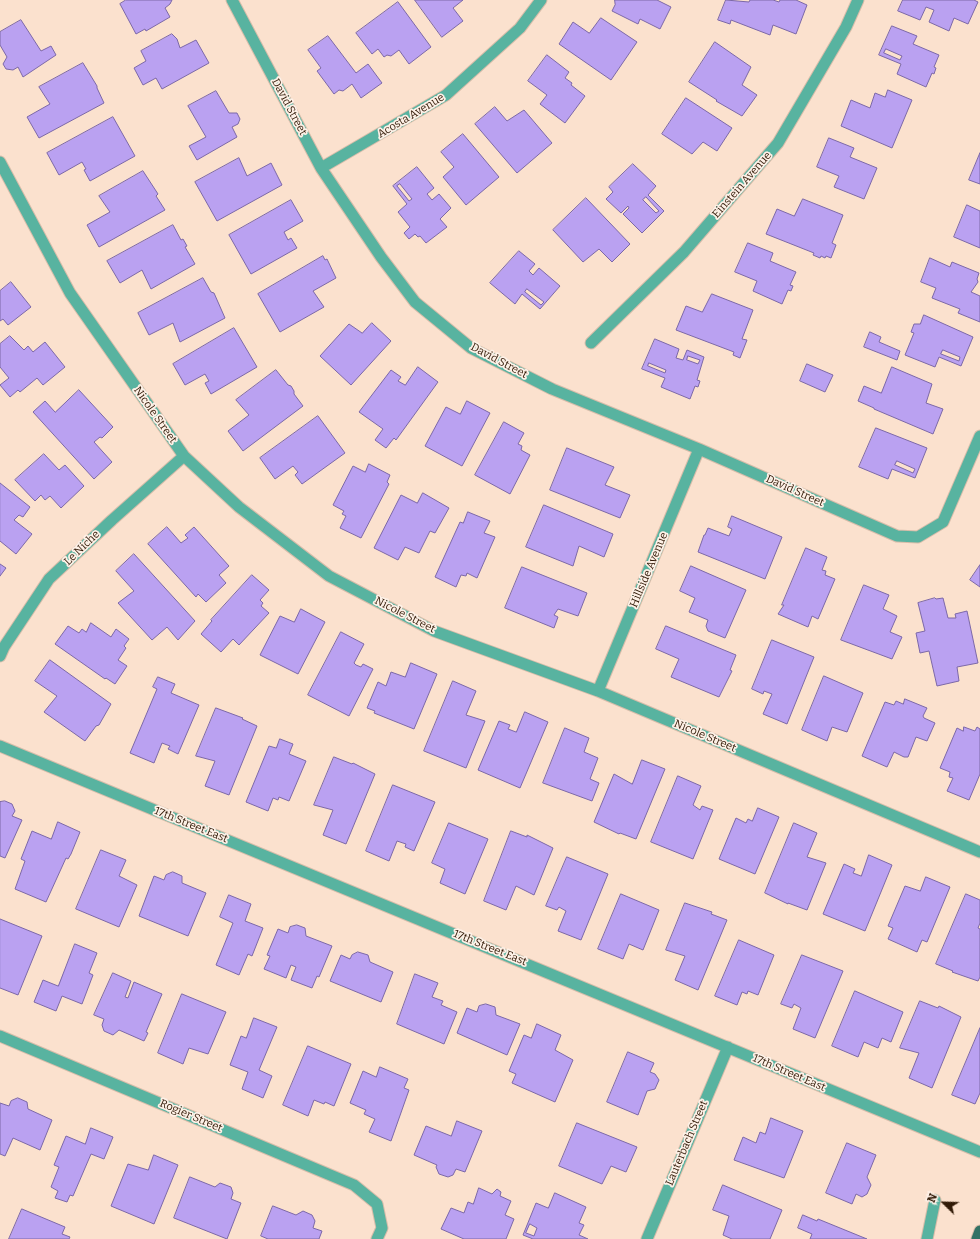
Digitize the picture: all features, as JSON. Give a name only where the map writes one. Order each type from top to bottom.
[{"type":"main road","points":[[976,1239],[980,1231]]},
{"type":"street","name":"David Street","points":[[232,0],[321,168],[381,257],[415,302],[471,348],[552,389],[699,449],[897,536],[918,537],[943,522],[980,436]]},
{"type":"street","name":"Acosta Avenue","points":[[321,168],[446,95],[520,28],[541,0]]},
{"type":"street","name":"Einstein Avenue","points":[[590,343],[684,252],[778,143],[846,27],[858,0]]},
{"type":"street","name":"Nicole Street","points":[[0,162],[70,293],[184,456],[239,507],[329,576],[434,631],[598,691],[980,852]]},
{"type":"street","name":"Hillside Avenue","points":[[598,691],[699,449]]},
{"type":"street","name":"Le Niche","points":[[0,656],[4,647],[49,579],[184,456]]},
{"type":"street","name":"17th Street East","points":[[0,746],[980,1152]]},
{"type":"street","name":"Rogier Street","points":[[0,1036],[354,1185],[377,1204],[382,1228],[377,1239]]},
{"type":"street","name":"Lauterbach Street","points":[[647,1239],[728,1047]]},
{"type":"street","points":[[927,1239],[935,1200]]},
{"type":"building","points":[[126,0],[172,0],[165,8],[170,17],[146,31],[145,29],[136,34],[120,4]]},
{"type":"building","points":[[415,0],[463,0],[453,8],[463,21],[442,37]]},
{"type":"building","points":[[615,0],[657,0],[671,7],[660,29],[640,19],[638,24],[612,11],[615,5]]},
{"type":"building","points":[[726,0],[749,2],[750,0],[773,0],[779,2],[780,0],[796,0],[807,5],[796,34],[773,25],[770,35],[731,20],[730,24],[718,20]]},
{"type":"building","points":[[903,0],[974,0],[978,2],[968,24],[954,18],[949,31],[929,22],[934,10],[926,7],[920,20],[898,11]]},
{"type":"building","points":[[398,2],[431,47],[409,64],[399,50],[391,56],[387,55],[384,57],[378,49],[372,54],[356,33]]},
{"type":"building","points":[[601,18],[637,42],[611,80],[559,44],[573,22],[589,33]]},
{"type":"building","points":[[21,20],[41,51],[51,46],[56,55],[23,77],[18,67],[13,70],[6,69],[3,64],[7,57],[0,45],[0,32]]},
{"type":"building","points":[[892,26],[917,36],[913,44],[939,55],[934,67],[936,68],[934,74],[932,73],[926,87],[897,74],[901,64],[879,55]],"holes":[[[886,49],[902,56],[900,60],[884,53]]]},
{"type":"building","points":[[172,34],[177,39],[180,48],[196,40],[209,63],[162,89],[156,78],[143,85],[134,68],[146,61],[141,51]]},
{"type":"building","points":[[328,36],[356,73],[368,64],[382,83],[361,98],[352,84],[343,91],[339,90],[334,94],[317,71],[321,68],[308,50]]},
{"type":"building","points":[[715,42],[751,67],[742,85],[757,95],[742,116],[716,101],[717,100],[689,82]]},
{"type":"building","points":[[547,55],[569,72],[565,78],[585,96],[565,123],[540,104],[547,95],[528,81]]},
{"type":"building","points":[[83,63],[97,86],[104,103],[39,138],[27,117],[50,104],[39,87]]},
{"type":"building","points":[[888,90],[912,100],[892,148],[841,126],[851,100],[870,108],[875,93],[885,97]]},
{"type":"building","points":[[216,91],[229,113],[237,113],[240,119],[238,124],[232,127],[237,137],[197,160],[189,146],[206,137],[188,106]]},
{"type":"building","points":[[686,98],[732,128],[717,151],[703,142],[692,154],[662,134]]},
{"type":"building","points":[[495,107],[507,121],[524,110],[552,143],[517,173],[475,124]]},
{"type":"building","points":[[113,117],[135,156],[90,181],[84,170],[86,169],[82,162],[59,175],[47,153]]},
{"type":"building","points":[[463,134],[499,177],[466,205],[443,177],[454,167],[441,152]]},
{"type":"building","points":[[829,138],[854,148],[850,157],[877,168],[864,199],[834,187],[839,176],[817,167]]},
{"type":"building","points":[[980,153],[980,184],[969,180]]},
{"type":"building","points":[[239,158],[247,176],[271,163],[282,185],[217,221],[195,182]]},
{"type":"building","points":[[633,164],[656,186],[648,195],[664,211],[642,233],[623,214],[629,208],[628,206],[621,213],[606,199],[613,192],[609,187]],"holes":[[[646,197],[659,211],[656,213],[643,200]]]},
{"type":"building","points":[[417,167],[434,188],[427,194],[432,200],[439,194],[451,208],[440,219],[447,227],[426,243],[420,236],[418,237],[415,234],[409,239],[404,233],[410,227],[398,212],[407,204],[393,186]],"holes":[[[400,184],[412,199],[409,201],[397,186]]]},
{"type":"building","points":[[143,171],[158,194],[156,196],[165,210],[99,247],[87,225],[110,212],[99,196]]},
{"type":"building","points":[[586,198],[630,244],[612,262],[599,249],[583,262],[553,230]]},
{"type":"building","points":[[803,199],[843,215],[832,243],[836,245],[831,258],[821,256],[820,258],[813,255],[814,253],[766,234],[777,209],[794,216]]},
{"type":"building","points":[[291,200],[303,221],[284,232],[288,240],[291,238],[297,248],[251,274],[229,235]]},
{"type":"building","points":[[967,205],[980,211],[980,248],[954,237]]},
{"type":"building","points":[[173,225],[181,240],[183,239],[187,246],[185,247],[195,264],[151,289],[142,270],[120,283],[107,261]]},
{"type":"building","points":[[748,243],[773,253],[770,261],[796,272],[790,285],[793,286],[791,291],[788,290],[782,304],[753,291],[757,281],[735,272]]},
{"type":"building","points":[[519,251],[535,264],[529,271],[533,275],[539,268],[560,286],[540,309],[522,294],[515,304],[490,283]],"holes":[[[527,289],[544,302],[541,305],[525,292]]]},
{"type":"building","points":[[323,256],[325,260],[327,259],[336,278],[313,291],[324,307],[280,332],[258,294]]},
{"type":"building","points":[[930,258],[950,267],[952,262],[979,273],[977,279],[978,282],[971,292],[980,296],[980,322],[958,313],[960,309],[932,298],[936,288],[921,282]]},
{"type":"building","points":[[203,278],[211,292],[214,293],[225,318],[180,342],[173,323],[149,335],[138,313]]},
{"type":"building","points":[[11,282],[31,307],[8,325],[3,319],[0,321],[0,291]]},
{"type":"building","points":[[712,294],[753,310],[742,339],[747,340],[740,358],[733,355],[734,352],[676,330],[686,306],[702,312]]},
{"type":"building","points":[[924,315],[973,337],[961,366],[939,357],[935,367],[905,355],[914,333],[911,332],[914,324],[920,324]],"holes":[[[943,350],[960,357],[959,361],[941,354]]]},
{"type":"building","points":[[372,323],[391,341],[351,385],[320,356],[349,324],[362,333]]},
{"type":"building","points":[[234,328],[257,367],[211,394],[205,383],[209,381],[205,374],[185,385],[173,364]]},
{"type":"building","points":[[870,332],[881,337],[879,342],[900,351],[897,360],[864,347]]},
{"type":"building","points":[[10,336],[24,350],[28,346],[33,352],[45,342],[65,367],[43,385],[37,378],[20,392],[18,390],[10,397],[0,385],[9,378],[0,367],[0,344]]},
{"type":"building","points":[[655,339],[679,349],[676,358],[683,360],[687,350],[704,357],[697,380],[700,381],[698,387],[695,386],[690,399],[661,387],[665,378],[642,369]],"holes":[[[688,356],[700,360],[698,364],[687,360]],[[649,363],[666,370],[665,373],[648,366]]]},
{"type":"building","points":[[807,364],[833,375],[825,392],[800,381]]},
{"type":"building","points":[[418,367],[438,382],[396,440],[394,438],[386,448],[375,440],[383,429],[359,412],[391,370],[401,377],[398,381],[405,385]]},
{"type":"building","points":[[892,367],[932,384],[926,403],[943,409],[933,434],[858,401],[864,386],[881,393]]},
{"type":"building","points":[[276,370],[288,385],[291,386],[294,394],[303,406],[243,451],[228,431],[249,415],[236,400]]},
{"type":"building","points":[[79,390],[113,427],[102,438],[100,437],[94,442],[112,462],[94,479],[33,412],[45,401],[55,412]]},
{"type":"building","points":[[467,401],[490,413],[462,466],[425,446],[446,407],[460,414]]},
{"type":"building","points":[[318,416],[345,453],[302,484],[295,475],[298,472],[293,466],[275,479],[260,458]]},
{"type":"building","points":[[504,422],[524,433],[518,444],[522,446],[521,450],[530,455],[510,494],[475,475]]},
{"type":"building","points":[[876,428],[927,448],[915,478],[892,469],[888,479],[859,467]],"holes":[[[897,461],[915,469],[913,473],[895,465]]]},
{"type":"building","points":[[567,448],[614,467],[605,485],[630,495],[620,518],[550,490]]},
{"type":"building","points":[[44,454],[59,470],[65,465],[84,486],[61,508],[50,496],[45,500],[41,495],[35,501],[15,480]]},
{"type":"building","points":[[369,464],[390,475],[387,482],[389,484],[361,538],[340,528],[346,516],[342,514],[344,511],[333,505],[353,466],[365,472]]},
{"type":"building","points":[[0,483],[30,507],[23,517],[19,515],[14,520],[32,534],[16,554],[0,541]]},
{"type":"building","points":[[423,493],[449,508],[435,533],[430,531],[419,553],[405,547],[398,560],[374,548],[401,495],[417,503]]},
{"type":"building","points":[[544,505],[613,534],[604,557],[579,546],[573,566],[526,547]]},
{"type":"building","points":[[468,512],[490,521],[484,533],[495,537],[477,578],[467,573],[466,576],[461,575],[456,587],[435,577],[460,522],[463,523]]},
{"type":"building","points":[[732,516],[782,537],[765,579],[698,552],[708,528],[729,536],[732,529],[728,527]]},
{"type":"building","points":[[167,527],[181,543],[188,538],[185,535],[194,527],[229,566],[219,575],[226,583],[206,602],[198,594],[196,597],[148,544]]},
{"type":"building","points":[[806,548],[827,557],[822,570],[826,571],[825,575],[835,579],[818,619],[812,616],[808,627],[778,614],[784,605],[782,605]]},
{"type":"building","points":[[134,554],[195,621],[178,640],[167,627],[152,640],[118,603],[134,591],[116,571]]},
{"type":"building","points":[[0,564],[6,568],[0,576]]},
{"type":"building","points":[[980,565],[980,587],[970,580]]},
{"type":"building","points":[[691,566],[746,590],[725,638],[708,631],[706,626],[708,620],[689,612],[695,598],[680,591]]},
{"type":"building","points":[[522,567],[587,593],[578,616],[558,609],[554,615],[558,617],[554,628],[505,608]]},
{"type":"building","points":[[252,575],[269,590],[260,600],[263,603],[261,606],[269,613],[239,645],[233,639],[221,652],[201,634],[212,621],[211,620]]},
{"type":"building","points":[[864,585],[889,595],[883,609],[897,616],[890,632],[902,637],[892,659],[841,640]]},
{"type":"building","points":[[935,598],[943,598],[948,618],[956,618],[955,614],[967,611],[978,663],[957,667],[959,681],[937,686],[929,651],[920,653],[916,633],[925,631],[918,603]]},
{"type":"building","points":[[301,609],[325,622],[298,674],[260,655],[280,616],[294,622]]},
{"type":"building","points":[[91,623],[111,637],[116,629],[129,639],[124,646],[126,648],[118,660],[127,666],[115,684],[106,678],[105,679],[55,644],[68,626],[79,633],[82,629],[86,632]]},
{"type":"building","points":[[666,626],[736,655],[730,670],[732,671],[719,697],[671,677],[679,659],[656,649]]},
{"type":"building","points":[[341,632],[364,644],[354,663],[361,667],[363,664],[373,669],[349,716],[308,695]]},
{"type":"building","points":[[772,640],[814,657],[787,724],[763,714],[772,694],[764,691],[763,694],[752,689]]},
{"type":"building","points":[[50,660],[111,704],[99,725],[96,726],[85,741],[44,712],[57,696],[35,681]]},
{"type":"building","points":[[411,663],[437,674],[414,729],[374,713],[375,711],[367,708],[378,682],[386,686],[391,672],[405,677]]},
{"type":"building","points":[[824,676],[863,693],[847,732],[832,727],[827,741],[802,730]]},
{"type":"building","points":[[158,677],[175,684],[171,693],[199,705],[178,754],[168,749],[170,746],[162,743],[154,763],[130,753],[157,689],[153,687]]},
{"type":"building","points":[[453,681],[476,691],[466,715],[485,721],[466,768],[424,751]]},
{"type":"building","points":[[905,699],[927,708],[923,716],[924,718],[935,723],[927,741],[916,737],[908,757],[904,757],[894,752],[887,767],[862,756],[885,702],[894,705],[896,701],[903,704]]},
{"type":"building","points":[[216,708],[243,718],[242,719],[257,726],[229,795],[205,786],[215,761],[196,756]]},
{"type":"building","points":[[525,712],[548,722],[520,788],[478,770],[499,721],[510,725],[508,729],[516,732]]},
{"type":"building","points":[[964,727],[975,731],[977,727],[980,729],[980,774],[969,800],[947,791],[953,778],[949,777],[950,772],[940,768],[957,728],[963,731]]},
{"type":"building","points":[[565,728],[589,738],[584,752],[598,758],[590,779],[599,783],[592,801],[543,783]]},
{"type":"building","points":[[280,739],[293,744],[289,754],[306,761],[289,801],[279,797],[278,800],[273,798],[268,811],[246,802],[269,746],[276,748]]},
{"type":"building","points":[[334,757],[352,764],[353,763],[375,774],[346,844],[323,835],[333,810],[314,805]]},
{"type":"building","points":[[642,760],[665,769],[636,839],[620,833],[619,834],[594,822],[614,774],[632,784]]},
{"type":"building","points":[[678,776],[701,786],[693,805],[700,810],[702,806],[713,810],[693,859],[651,842]]},
{"type":"building","points":[[393,785],[435,802],[414,851],[405,847],[406,844],[397,841],[389,861],[366,851]]},
{"type":"building","points":[[5,801],[12,804],[15,811],[12,816],[22,820],[5,858],[0,856],[0,802]]},
{"type":"building","points":[[758,808],[779,817],[755,874],[719,859],[736,818],[746,823],[748,819],[752,821]]},
{"type":"building","points":[[58,822],[80,832],[71,854],[68,859],[66,858],[46,902],[15,889],[25,861],[21,859],[32,831],[51,839]]},
{"type":"building","points":[[449,823],[488,839],[465,894],[440,883],[445,869],[432,863]]},
{"type":"building","points":[[794,823],[817,833],[807,857],[826,863],[807,910],[788,904],[765,893]]},
{"type":"building","points":[[511,831],[527,837],[527,835],[553,848],[534,895],[516,886],[506,910],[484,901]]},
{"type":"building","points":[[101,850],[126,860],[119,876],[137,885],[119,927],[76,909]]},
{"type":"building","points":[[869,855],[892,865],[865,931],[823,914],[844,864],[855,869],[853,873],[861,876]]},
{"type":"building","points":[[567,857],[608,874],[581,940],[558,931],[566,911],[559,907],[557,910],[546,906]]},
{"type":"building","points":[[173,872],[182,876],[182,883],[206,893],[188,936],[139,916],[154,876],[164,880],[166,875]]},
{"type":"building","points":[[926,877],[950,887],[927,942],[922,940],[917,952],[888,939],[893,928],[888,926],[905,886],[920,891]]},
{"type":"building","points":[[621,894],[659,910],[643,950],[629,944],[623,959],[598,949]]},
{"type":"building","points":[[966,894],[980,900],[980,923],[978,928],[980,929],[980,977],[978,981],[952,972],[953,971],[936,964]]},
{"type":"building","points":[[229,895],[251,904],[245,921],[263,928],[252,956],[248,954],[239,975],[216,965],[233,923],[220,917]]},
{"type":"building","points":[[685,903],[712,912],[711,914],[727,920],[698,990],[675,980],[685,956],[666,950]]},
{"type":"building","points":[[0,919],[42,936],[18,995],[0,988]]},
{"type":"building","points":[[297,925],[305,928],[306,936],[332,946],[319,977],[317,976],[312,988],[291,980],[296,967],[291,965],[286,978],[264,969],[270,956],[267,955],[278,929],[288,933],[290,927]]},
{"type":"building","points":[[739,940],[774,955],[758,995],[748,991],[747,994],[742,992],[737,1005],[715,996]]},
{"type":"building","points":[[75,944],[97,953],[89,973],[93,975],[82,1004],[62,996],[56,1011],[34,1002],[43,980],[58,986]]},
{"type":"building","points":[[358,952],[368,955],[370,962],[393,972],[381,1002],[330,981],[341,955],[350,959],[352,955]]},
{"type":"building","points":[[802,955],[843,971],[815,1038],[793,1029],[801,1008],[794,1004],[792,1008],[781,1004]]},
{"type":"building","points":[[113,973],[131,981],[125,997],[128,998],[134,982],[162,994],[146,1032],[148,1033],[144,1041],[119,1030],[113,1035],[104,1031],[102,1025],[104,1019],[94,1015]]},
{"type":"building","points":[[415,974],[438,983],[432,997],[443,1001],[441,1005],[457,1012],[444,1044],[397,1024]]},
{"type":"building","points":[[855,991],[903,1012],[891,1042],[882,1038],[878,1048],[864,1042],[858,1057],[832,1046]]},
{"type":"building","points":[[182,994],[226,1012],[208,1054],[189,1048],[183,1064],[158,1053]]},
{"type":"building","points":[[920,1001],[938,1008],[939,1006],[961,1017],[932,1088],[909,1078],[919,1053],[900,1048]]},
{"type":"building","points":[[486,1004],[495,1007],[496,1015],[520,1024],[507,1055],[457,1033],[467,1008],[477,1012],[479,1006]]},
{"type":"building","points":[[254,1018],[277,1027],[259,1070],[272,1076],[263,1098],[242,1089],[248,1072],[230,1065],[241,1036],[246,1038]]},
{"type":"building","points":[[537,1024],[561,1035],[555,1050],[573,1060],[555,1102],[512,1083],[516,1074],[509,1071],[524,1035],[531,1038]]},
{"type":"building","points":[[980,1028],[980,1093],[975,1104],[952,1095]]},
{"type":"building","points":[[308,1046],[351,1064],[334,1106],[325,1102],[324,1104],[314,1100],[308,1116],[283,1105]]},
{"type":"building","points":[[628,1052],[654,1063],[650,1072],[655,1074],[659,1080],[655,1089],[647,1091],[638,1115],[607,1102]]},
{"type":"building","points":[[380,1067],[408,1079],[404,1088],[409,1090],[391,1141],[369,1132],[375,1119],[364,1114],[366,1110],[350,1103],[363,1071],[376,1077]]},
{"type":"building","points":[[18,1098],[27,1102],[28,1109],[52,1120],[40,1150],[13,1138],[5,1156],[0,1154],[0,1103],[9,1106],[11,1101]]},
{"type":"building","points":[[771,1118],[803,1131],[784,1178],[734,1160],[743,1137],[756,1143],[760,1132],[765,1134]]},
{"type":"building","points":[[457,1121],[482,1131],[465,1172],[456,1169],[453,1175],[448,1177],[439,1174],[436,1167],[437,1165],[414,1155],[426,1126],[451,1136]]},
{"type":"building","points":[[577,1123],[637,1147],[626,1172],[611,1166],[602,1184],[559,1166]]},
{"type":"building","points":[[91,1128],[113,1137],[104,1159],[91,1154],[73,1196],[70,1195],[67,1202],[55,1198],[58,1191],[51,1187],[59,1167],[54,1165],[66,1136],[85,1144]]},
{"type":"building","points":[[847,1143],[876,1155],[867,1177],[871,1185],[867,1194],[862,1197],[856,1194],[852,1204],[826,1193]]},
{"type":"building","points":[[154,1155],[178,1165],[154,1224],[111,1206],[128,1164],[148,1170]]},
{"type":"building","points":[[190,1177],[215,1187],[220,1183],[231,1187],[233,1193],[231,1199],[241,1203],[227,1239],[174,1218]]},
{"type":"building","points":[[723,1185],[782,1210],[770,1239],[732,1239],[723,1235],[729,1216],[713,1210]]},
{"type":"building","points":[[479,1188],[492,1194],[497,1189],[501,1192],[500,1196],[511,1201],[505,1215],[514,1219],[506,1239],[464,1239],[441,1229],[451,1208],[464,1213],[468,1202],[473,1204]]},
{"type":"building","points":[[555,1193],[586,1207],[579,1223],[584,1225],[579,1235],[588,1239],[533,1239],[523,1235],[536,1203],[548,1208]],"holes":[[[530,1224],[537,1228],[534,1236],[526,1233]]]},
{"type":"building","points":[[273,1206],[296,1215],[303,1211],[312,1215],[315,1221],[313,1228],[322,1231],[319,1239],[268,1239],[261,1236]]},
{"type":"building","points":[[22,1209],[65,1227],[62,1234],[70,1237],[69,1239],[9,1239]]},
{"type":"building","points":[[803,1215],[817,1221],[818,1219],[867,1239],[810,1239],[812,1234],[798,1228]]}]
